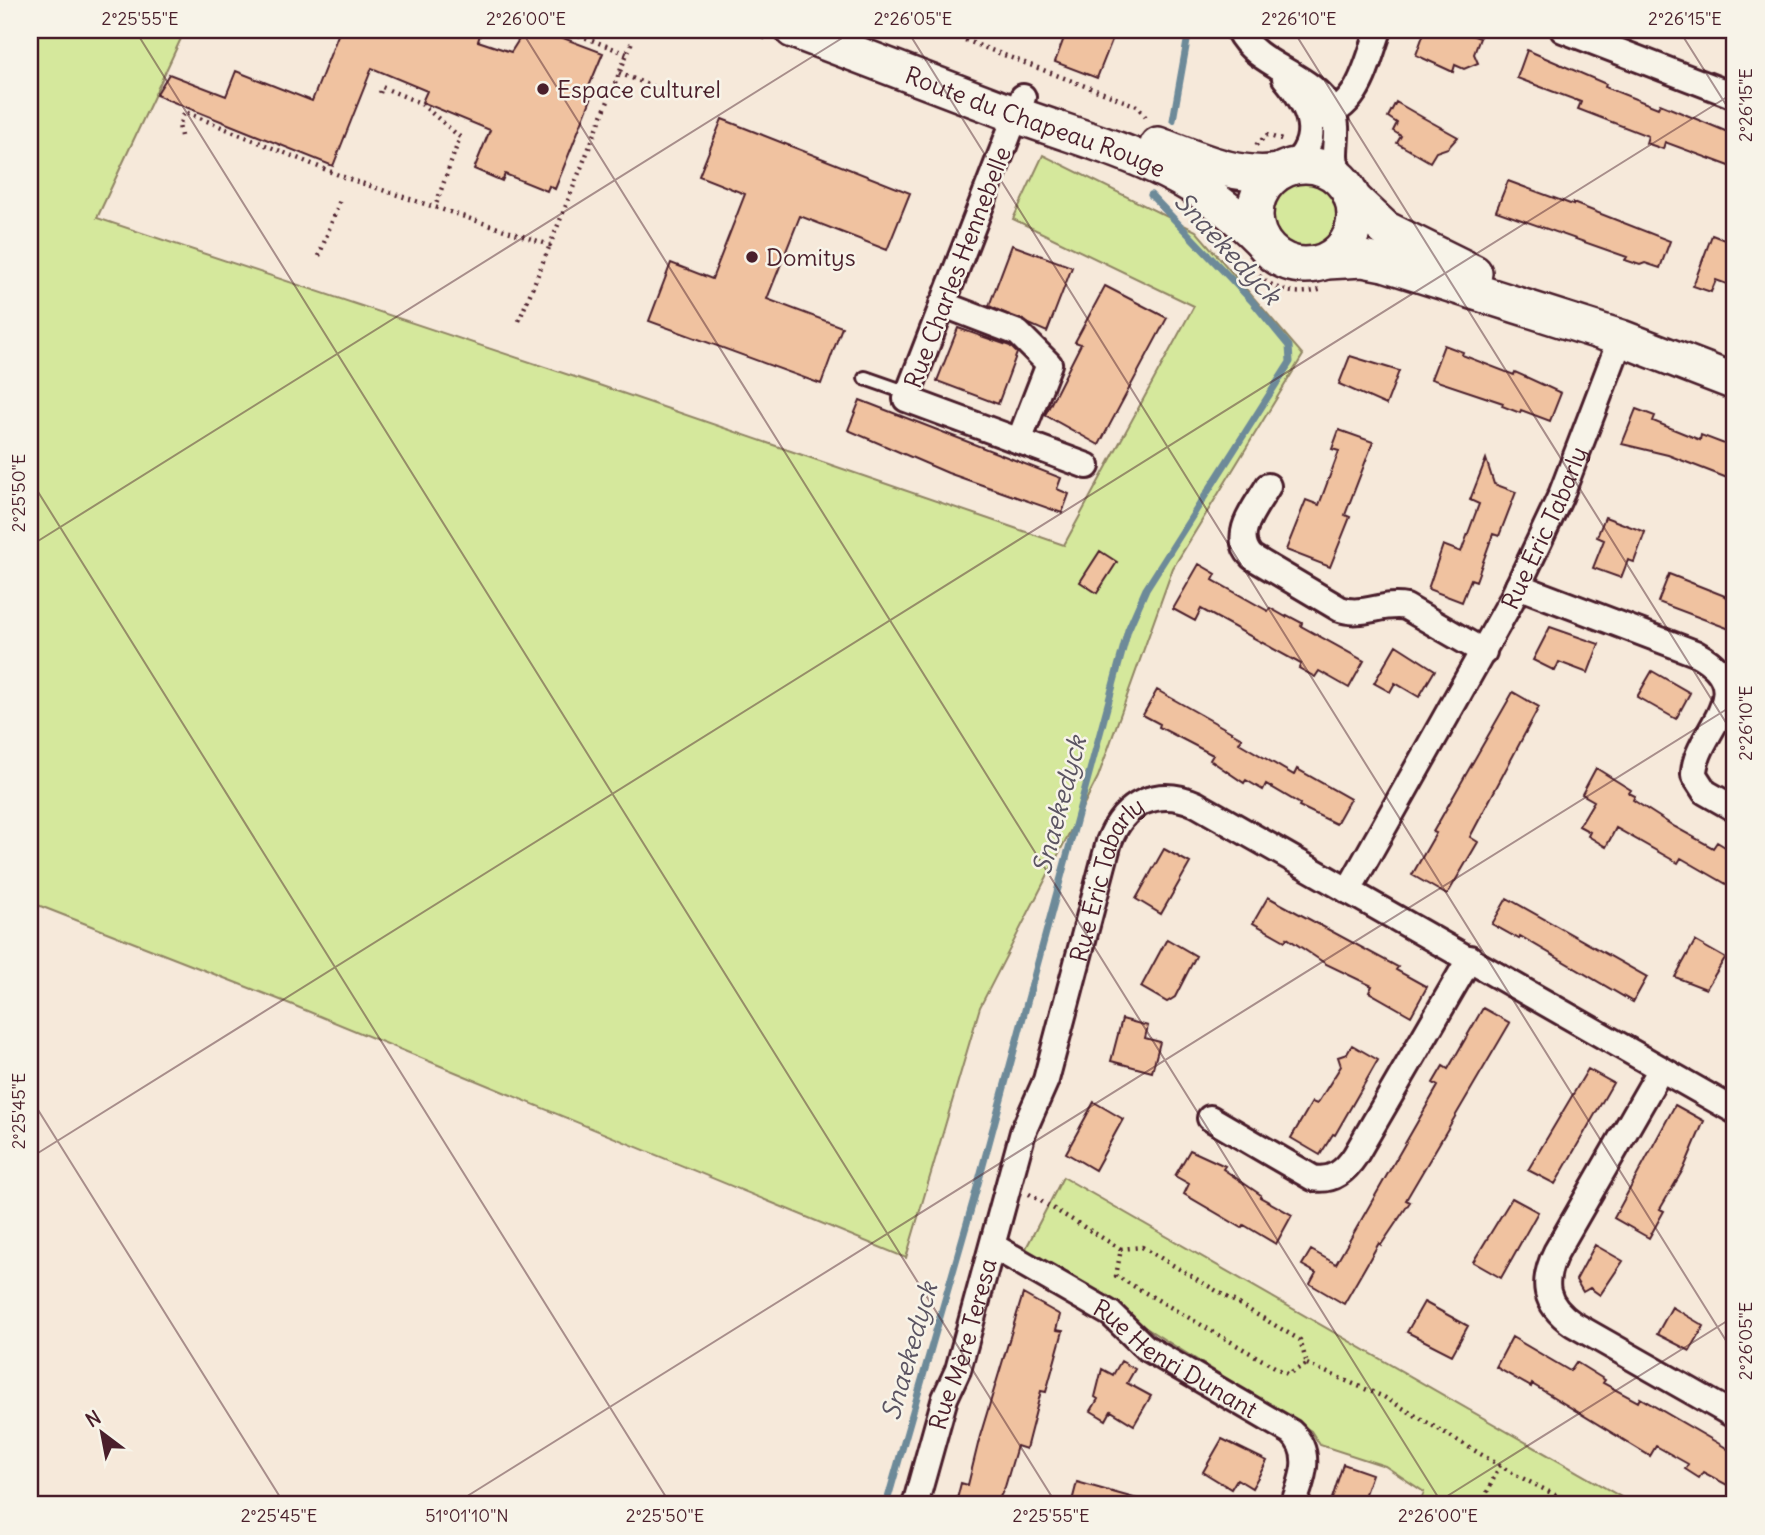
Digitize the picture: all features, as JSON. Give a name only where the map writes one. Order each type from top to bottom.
[{"type":"street","name":"Route du Chapeau Rouge","points":[[793,30],[1020,106],[1231,170],[1259,175],[1293,161]]},
{"type":"street","name":"Route du Chapeau Rouge","points":[[851,30],[1164,167],[1227,207],[1262,241]]},
{"type":"street","points":[[1238,30],[1244,39],[1269,59],[1300,97],[1322,117],[1336,123],[1335,159],[1355,217],[1350,237],[1342,249],[1326,261]]},
{"type":"street","points":[[1379,30],[1357,90],[1348,103],[1322,117],[1293,161],[1264,185],[1255,208],[1255,223],[1262,241],[1271,253],[1288,263],[1307,266],[1326,261],[1373,261],[1621,338]]},
{"type":"street","points":[[1563,30],[1735,96]]},
{"type":"street","name":"Rue Charles Hennebelle","points":[[907,396],[1020,106]]},
{"type":"street","points":[[1293,161],[1321,167],[1347,190],[1379,225],[1433,255],[1621,338],[1735,382]]},
{"type":"street","points":[[942,304],[1018,334],[1049,364],[1019,441]]},
{"type":"street","name":"Rue Éric Tabarly","points":[[1348,891],[1484,652],[1518,586],[1561,495],[1621,338]]},
{"type":"street","points":[[907,396],[1087,466]]},
{"type":"street","points":[[1268,486],[1242,537],[1244,548],[1252,557],[1340,609],[1352,612],[1406,607],[1484,652]]},
{"type":"street","points":[[1518,586],[1695,653],[1714,664],[1725,683],[1727,703],[1696,761],[1694,775],[1705,792],[1735,809]]},
{"type":"street","name":"Rue Éric Tabarly","points":[[1011,1183],[1023,1132],[1046,1080],[1109,842],[1120,821],[1133,808],[1162,796],[1186,800],[1470,958],[1735,1111]]},
{"type":"street","points":[[1210,1118],[1305,1175],[1319,1179],[1340,1173],[1355,1156],[1470,958]]},
{"type":"street","points":[[1661,1069],[1556,1252],[1548,1272],[1546,1292],[1553,1306],[1566,1319],[1735,1416]]},
{"type":"street","name":"Rue Mère Teresa","points":[[915,1505],[944,1398],[958,1370],[1011,1183]]},
{"type":"street","name":"Rue Henri Dunant","points":[[993,1246],[1111,1314],[1145,1347],[1291,1432],[1300,1443],[1305,1461],[1293,1505]]},
{"type":"lane","points":[[865,377],[907,396]]},
{"type":"path","points":[[566,30],[626,54]]},
{"type":"path","points":[[939,30],[1137,106],[1153,126]]},
{"type":"path","points":[[519,321],[633,39]]},
{"type":"path","points":[[619,74],[672,94]]},
{"type":"path","points":[[380,93],[382,87],[420,103],[460,137],[435,207]]},
{"type":"path","points":[[181,136],[179,125],[185,112],[346,178],[550,245]]},
{"type":"path","points":[[1252,148],[1267,135],[1293,161]]},
{"type":"path","points":[[319,256],[340,200]]},
{"type":"path","points":[[1011,1183],[1121,1249],[1142,1247],[1300,1340],[1307,1364]]},
{"type":"path","points":[[1121,1249],[1116,1276],[1287,1374],[1307,1364],[1384,1397],[1575,1505]]},
{"type":"path","points":[[1481,1505],[1500,1465]]},
{"type":"green space","points":[[30,30],[185,30],[97,218],[596,384],[1064,545],[1194,306],[1013,219],[1043,155],[1196,231],[1303,355],[1173,568],[1098,777],[980,1007],[906,1258],[283,1001],[30,902]]},
{"type":"green space","points":[[1305,182],[1318,185],[1329,192],[1336,203],[1339,216],[1336,229],[1329,240],[1318,247],[1305,250],[1292,247],[1281,240],[1274,229],[1271,216],[1274,203],[1281,192],[1292,185]]},
{"type":"green space","points":[[1063,1177],[1635,1505],[1419,1505],[1424,1492],[1385,1466],[1320,1445],[1311,1431],[1024,1252]]},
{"type":"building","points":[[340,30],[466,30],[480,35],[478,41],[511,52],[525,30],[542,30],[603,53],[585,96],[591,99],[555,189],[549,186],[547,191],[505,174],[502,181],[474,169],[490,130],[422,102],[427,91],[372,68],[333,166],[156,95],[169,74],[226,96],[236,71],[312,101]]},
{"type":"building","points":[[1067,30],[1116,30],[1097,78],[1055,62]]},
{"type":"building","points":[[1425,30],[1457,30],[1480,38],[1474,54],[1478,63],[1464,69],[1455,65],[1453,72],[1416,55]]},
{"type":"building","points":[[1527,50],[1606,84],[1605,87],[1658,108],[1660,104],[1735,135],[1735,168],[1665,142],[1663,149],[1646,143],[1648,136],[1578,109],[1581,102],[1517,78]]},
{"type":"building","points":[[1396,102],[1458,137],[1448,148],[1436,152],[1430,162],[1397,143],[1401,136],[1393,131],[1397,123],[1388,117]]},
{"type":"building","name":"Domitys","points":[[722,119],[910,193],[887,250],[800,216],[767,299],[842,327],[821,384],[649,321],[671,263],[712,279],[745,194],[699,176]]},
{"type":"building","points":[[1508,181],[1670,241],[1660,268],[1625,260],[1627,257],[1496,211]]},
{"type":"building","points":[[1712,235],[1735,244],[1735,287],[1716,280],[1711,292],[1693,286]]},
{"type":"building","points":[[1012,245],[1072,267],[1047,332],[989,306]]},
{"type":"building","points":[[1105,286],[1167,318],[1099,445],[1045,415],[1081,344],[1075,342]]},
{"type":"building","points":[[958,328],[1010,346],[1017,353],[998,404],[937,381]]},
{"type":"building","points":[[1444,345],[1463,352],[1462,355],[1514,375],[1515,372],[1561,393],[1550,421],[1521,410],[1520,413],[1502,406],[1503,403],[1431,379]]},
{"type":"building","points":[[1350,356],[1399,371],[1386,405],[1339,384]]},
{"type":"building","points":[[860,400],[1061,478],[1057,489],[1069,494],[1062,513],[948,473],[848,430]]},
{"type":"building","points":[[1636,409],[1655,416],[1653,421],[1700,440],[1701,435],[1735,448],[1735,481],[1668,455],[1622,444]]},
{"type":"building","points":[[1339,430],[1373,442],[1345,515],[1350,517],[1330,567],[1286,550],[1306,500],[1319,505],[1339,451],[1332,449]]},
{"type":"building","points":[[1486,459],[1494,484],[1516,492],[1499,536],[1493,534],[1476,581],[1471,579],[1462,602],[1428,589],[1443,545],[1461,552],[1479,504],[1470,500]]},
{"type":"building","points":[[1605,517],[1645,532],[1634,562],[1628,560],[1621,578],[1593,568],[1604,540],[1597,537]]},
{"type":"building","points":[[1100,551],[1117,562],[1097,593],[1080,582]]},
{"type":"building","points":[[1199,564],[1216,574],[1213,580],[1268,611],[1270,608],[1302,623],[1301,626],[1364,661],[1349,688],[1319,671],[1315,677],[1299,668],[1301,664],[1201,609],[1195,621],[1173,609]]},
{"type":"building","points":[[1669,574],[1735,600],[1735,631],[1658,602]]},
{"type":"building","points":[[1550,627],[1599,644],[1588,673],[1559,662],[1555,671],[1533,660]]},
{"type":"building","points":[[1396,645],[1435,670],[1419,697],[1395,683],[1390,692],[1374,683]]},
{"type":"building","points":[[1652,671],[1690,693],[1676,719],[1637,697]]},
{"type":"building","points":[[1157,690],[1242,738],[1239,743],[1294,775],[1297,769],[1350,799],[1336,824],[1299,806],[1300,804],[1266,784],[1263,790],[1246,780],[1244,783],[1210,760],[1213,755],[1159,727],[1160,724],[1143,715]]},
{"type":"building","points":[[1513,692],[1539,707],[1470,837],[1478,842],[1447,895],[1412,875],[1436,833],[1433,832]]},
{"type":"building","points":[[1596,768],[1631,790],[1629,793],[1635,796],[1633,800],[1675,827],[1713,848],[1717,842],[1735,853],[1735,889],[1681,858],[1678,863],[1616,828],[1606,847],[1588,836],[1590,832],[1579,826],[1594,801],[1582,794]]},
{"type":"building","points":[[1164,849],[1190,863],[1161,914],[1136,899]]},
{"type":"building","points":[[1268,897],[1398,967],[1396,970],[1427,987],[1411,1016],[1369,992],[1372,986],[1326,964],[1287,938],[1285,941],[1253,923]]},
{"type":"building","points":[[1507,898],[1647,977],[1633,1002],[1520,936],[1519,939],[1492,924]]},
{"type":"building","points":[[1167,939],[1196,956],[1175,997],[1167,1002],[1141,987]]},
{"type":"building","points":[[1695,941],[1725,958],[1706,989],[1675,977]]},
{"type":"building","points":[[1483,1008],[1510,1023],[1406,1200],[1410,1202],[1381,1245],[1379,1243],[1344,1304],[1310,1284],[1316,1273],[1302,1265],[1311,1250],[1336,1264],[1438,1086],[1433,1083],[1443,1066],[1448,1069]]},
{"type":"building","points":[[1122,1019],[1148,1026],[1145,1038],[1160,1042],[1152,1072],[1111,1061]]},
{"type":"building","points":[[1352,1045],[1378,1060],[1335,1135],[1333,1134],[1320,1155],[1291,1138],[1312,1102],[1317,1104],[1341,1066],[1338,1057],[1347,1054]]},
{"type":"building","points":[[1588,1069],[1613,1083],[1555,1184],[1528,1170]]},
{"type":"building","points":[[1094,1102],[1123,1119],[1095,1170],[1066,1153]]},
{"type":"building","points":[[1675,1105],[1704,1121],[1684,1168],[1660,1209],[1664,1211],[1649,1238],[1614,1218]]},
{"type":"building","points":[[1190,1150],[1225,1166],[1223,1169],[1261,1195],[1260,1197],[1292,1215],[1276,1244],[1244,1225],[1242,1228],[1184,1194],[1189,1184],[1175,1176]]},
{"type":"building","points":[[1512,1198],[1538,1212],[1501,1278],[1473,1262]]},
{"type":"building","points":[[1595,1245],[1623,1261],[1600,1295],[1590,1288],[1583,1292],[1576,1280]]},
{"type":"building","points":[[1023,1294],[1060,1315],[1056,1330],[1063,1331],[1046,1392],[1041,1391],[1026,1449],[1017,1446],[1005,1487],[996,1505],[956,1503],[961,1483],[968,1485]]},
{"type":"building","points":[[1424,1302],[1468,1326],[1452,1355],[1407,1332]]},
{"type":"building","points":[[1672,1307],[1704,1326],[1690,1351],[1657,1334]]},
{"type":"building","points":[[1512,1337],[1570,1371],[1576,1362],[1605,1380],[1603,1383],[1638,1402],[1640,1398],[1735,1454],[1735,1475],[1729,1486],[1703,1472],[1699,1478],[1685,1469],[1688,1464],[1656,1446],[1650,1456],[1532,1384],[1531,1387],[1496,1367]]},
{"type":"building","points":[[1121,1361],[1135,1369],[1127,1383],[1151,1396],[1134,1425],[1111,1411],[1106,1420],[1091,1411],[1098,1399],[1095,1397],[1102,1369],[1113,1375]]},
{"type":"building","points":[[1222,1439],[1267,1461],[1252,1488],[1237,1479],[1231,1489],[1203,1472]]},
{"type":"building","points":[[1343,1464],[1372,1474],[1361,1505],[1330,1505]]},
{"type":"building","points":[[1077,1482],[1141,1500],[1140,1505],[1071,1505]]},
{"type":"waterway","name":"Snaekedyck","points":[[1173,120],[1189,30]]},
{"type":"waterway","name":"Snaekedyck","points":[[886,1505],[973,1202],[1128,630],[1146,589],[1290,362],[1289,346],[1252,301],[1151,195]]},
{"type":"place","name":"Espace culturel","points":[[543,89]]},
{"type":"place","name":"Domitys","points":[[752,257]]}]
